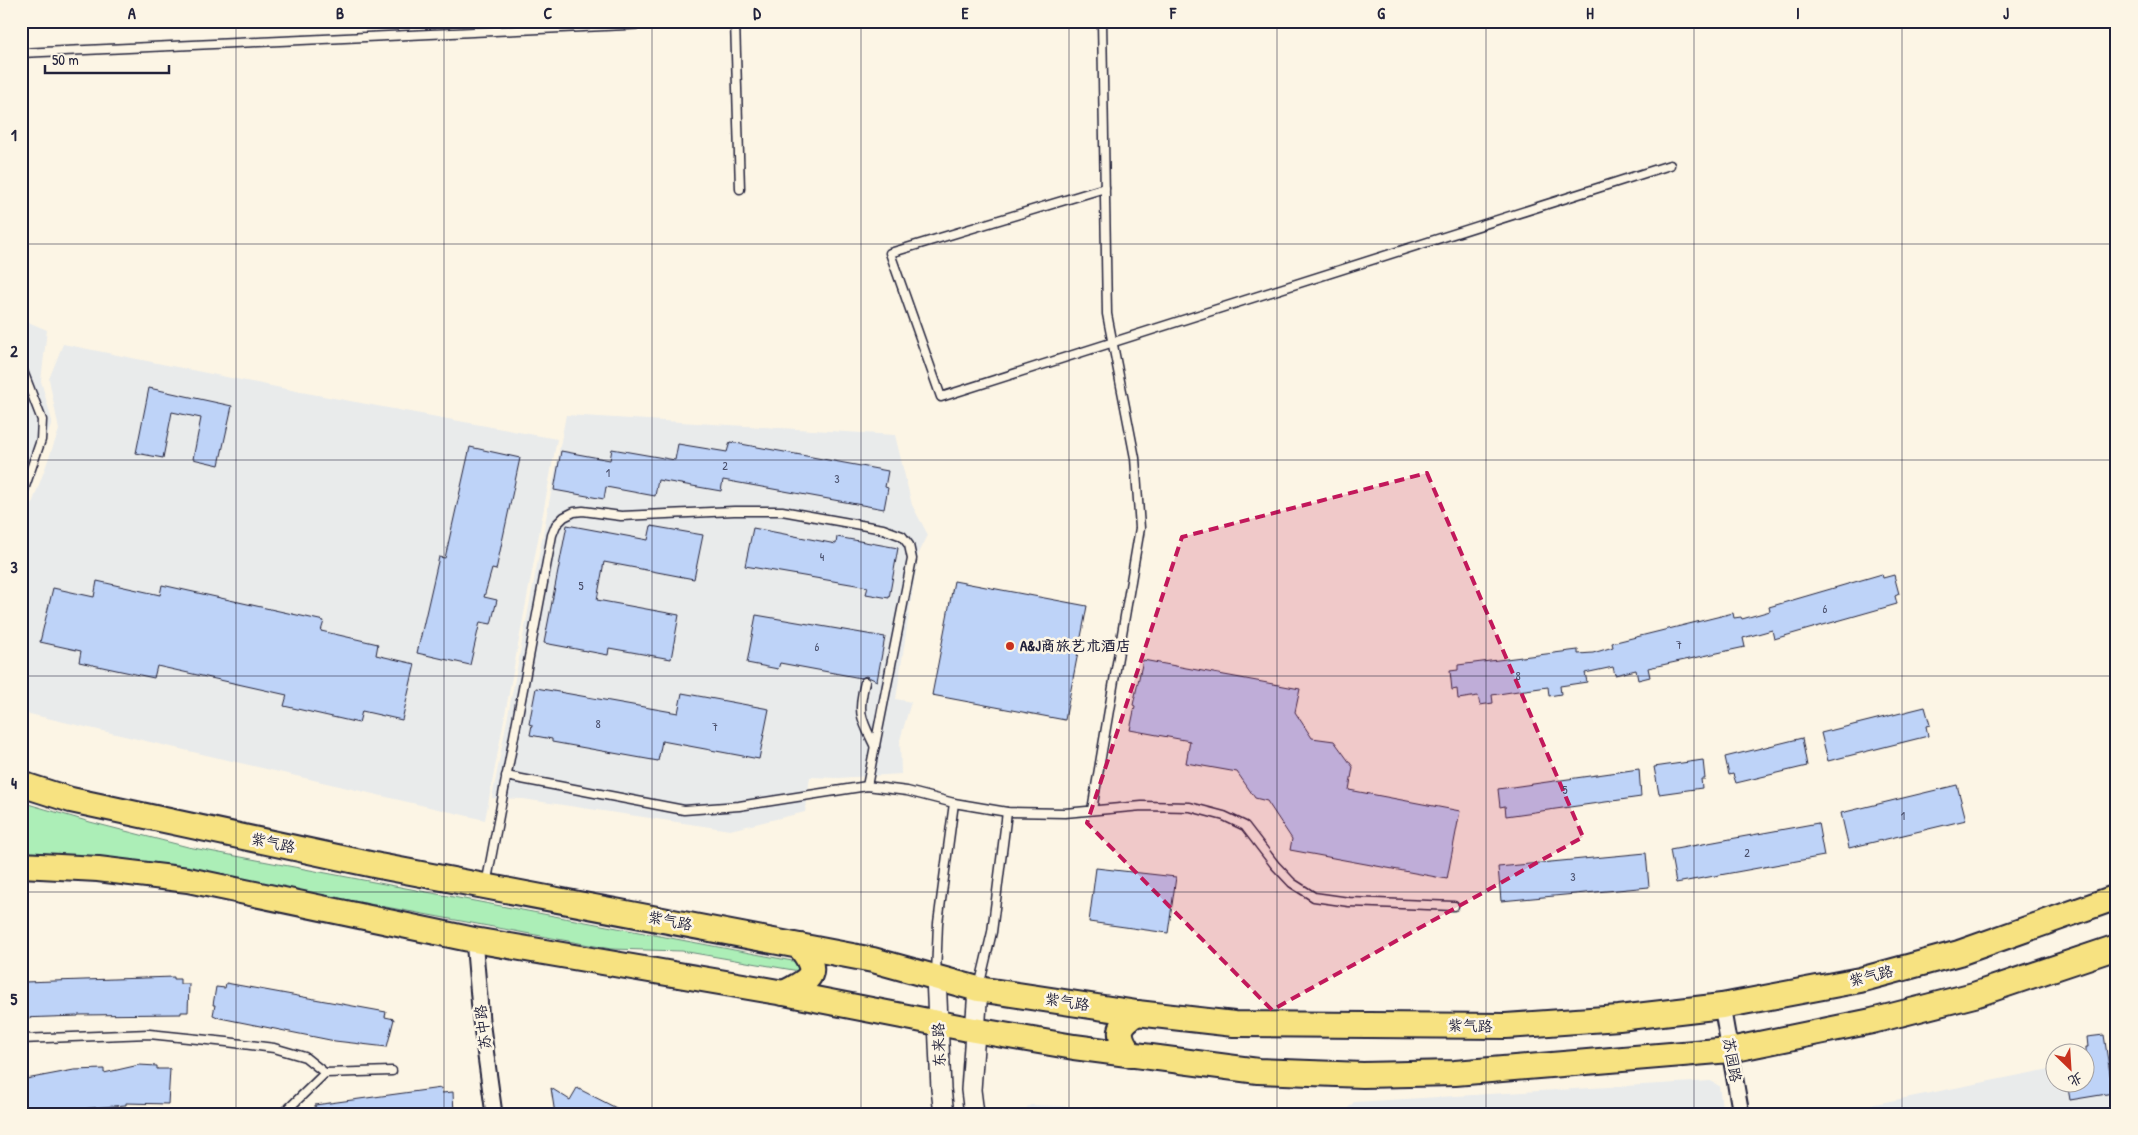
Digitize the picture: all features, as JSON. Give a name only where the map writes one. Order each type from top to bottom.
[{"type":"main road","name":"紫气路","points":[[21,784],[81,802],[379,866],[873,960],[978,989],[1137,1013],[1234,1024],[1506,1026],[1619,1018],[1722,1006],[1860,980],[1959,953],[2117,897]]},
{"type":"main road","points":[[21,865],[98,869],[188,880],[474,940],[784,992],[974,1030],[1131,1055],[1258,1071],[1363,1075],[1455,1073],[1730,1050],[1872,1021],[1974,995],[2117,947]]},
{"type":"main road","points":[[784,992],[805,982],[812,972],[811,961],[799,946]]},
{"type":"main road","points":[[1131,1055],[1122,1043],[1120,1034],[1125,1021],[1137,1013]]},
{"type":"street","name":"苏中路","points":[[474,940],[494,1114]]},
{"type":"street","name":"东来路","points":[[936,976],[944,1114]]},
{"type":"street","points":[[974,1114],[971,1090],[978,989]]},
{"type":"street","name":"苏园路","points":[[1722,1006],[1741,1114]]},
{"type":"lane","points":[[21,53],[564,25],[713,21]]},
{"type":"lane","points":[[735,21],[740,189]]},
{"type":"lane","points":[[1092,810],[1140,528],[1135,458],[1107,314],[1102,21]]},
{"type":"lane","points":[[1105,188],[890,253],[941,397],[1670,165]]},
{"type":"lane","points":[[21,366],[42,420],[41,440],[21,498]]},
{"type":"lane","points":[[486,887],[552,535],[556,525],[564,517],[574,512],[584,511],[631,516],[734,511],[782,511],[883,529],[902,536],[908,545],[912,559],[867,786]]},
{"type":"lane","points":[[864,682],[859,706],[862,720],[875,747]]},
{"type":"lane","points":[[506,776],[684,810],[739,806],[867,786],[907,790],[954,803],[1007,812],[1092,810],[1142,806],[1190,807],[1224,816],[1245,826],[1286,877],[1314,896],[1349,902],[1454,906]]},
{"type":"lane","points":[[936,976],[938,922],[954,803]]},
{"type":"lane","points":[[978,989],[992,932],[1007,812]]},
{"type":"lane","points":[[21,1039],[150,1034],[274,1048],[305,1057],[325,1073],[392,1071]]},
{"type":"lane","points":[[283,1114],[325,1073]]},
{"type":"highlighted area","points":[[1427,473],[1583,837],[1272,1010],[1087,823],[1182,537]]},
{"type":"shaded area","points":[[21,319],[47,330],[41,381],[52,421],[21,519]]},
{"type":"shaded area","points":[[63,344],[301,392],[557,439],[485,820],[21,712],[21,534],[59,430],[49,379]]},
{"type":"shaded area","points":[[566,415],[895,435],[912,505],[928,535],[918,555],[896,699],[911,702],[900,740],[901,774],[838,778],[810,777],[805,812],[730,830],[523,799],[492,798]]},
{"type":"shaded area","points":[[2117,1056],[2117,1114],[1825,1114],[2046,1070],[2046,1092],[2096,1092],[2096,1060]]},
{"type":"shaded area","points":[[1711,1081],[1719,1086],[1723,1114],[1349,1114],[1348,1108],[1354,1102]]},
{"type":"shaded area","points":[[1031,1105],[1275,1114],[1025,1114],[1027,1107]]},
{"type":"green space","points":[[21,802],[188,847],[803,963],[799,971],[682,951],[611,949],[166,866],[101,857],[21,854]]},
{"type":"building","points":[[149,388],[232,406],[219,465],[193,459],[201,418],[172,412],[163,458],[136,453]]},
{"type":"building","points":[[730,442],[888,471],[885,487],[888,488],[884,509],[723,480],[721,491],[658,480],[655,496],[606,487],[604,499],[554,490],[561,451],[610,460],[612,449],[675,460],[678,444],[727,452]]},
{"type":"building","points":[[470,447],[520,458],[496,570],[492,569],[484,597],[497,600],[491,624],[480,622],[470,665],[417,653],[439,557],[445,558]]},
{"type":"building","points":[[567,525],[648,540],[651,526],[703,535],[694,579],[604,562],[597,600],[679,615],[671,659],[609,648],[608,655],[544,643]]},
{"type":"building","points":[[753,528],[836,544],[837,537],[898,548],[889,598],[866,594],[868,587],[745,566]]},
{"type":"building","points":[[1882,574],[1883,578],[1894,575],[1899,594],[1895,596],[1897,604],[1774,639],[1772,630],[1743,638],[1745,647],[1648,668],[1650,677],[1638,680],[1636,670],[1615,675],[1613,667],[1585,673],[1587,682],[1560,686],[1561,694],[1549,696],[1548,687],[1518,691],[1492,695],[1493,703],[1480,705],[1478,696],[1458,699],[1457,689],[1452,690],[1450,671],[1458,670],[1458,665],[1578,650],[1578,654],[1593,653],[1613,647],[1612,643],[1733,613],[1734,618],[1741,617],[1742,619],[1770,611],[1769,607]]},
{"type":"building","points":[[97,581],[160,595],[162,585],[324,621],[321,631],[378,644],[376,655],[415,664],[402,720],[362,711],[359,723],[284,706],[287,695],[157,666],[154,678],[79,662],[81,651],[40,642],[53,588],[94,597]]},
{"type":"building","name":"A&J商旅艺术酒店","points":[[954,581],[1087,606],[1065,720],[932,695]]},
{"type":"building","points":[[756,615],[885,637],[877,681],[866,676],[861,678],[780,663],[778,669],[747,663]]},
{"type":"building","points":[[1143,660],[1300,689],[1295,712],[1312,738],[1334,741],[1353,767],[1349,790],[1460,811],[1447,879],[1290,850],[1292,839],[1267,801],[1255,798],[1237,772],[1186,763],[1190,741],[1130,730],[1135,706],[1133,705]]},
{"type":"building","points":[[536,688],[678,713],[682,693],[769,709],[759,759],[662,741],[658,761],[552,742],[552,739],[530,735],[532,725],[529,724]]},
{"type":"building","points":[[1925,707],[1930,725],[1926,726],[1928,736],[1828,761],[1821,733]]},
{"type":"building","points":[[1802,738],[1807,766],[1736,783],[1733,774],[1729,775],[1725,757]]},
{"type":"building","points":[[1703,760],[1705,779],[1701,779],[1702,788],[1659,794],[1654,767]]},
{"type":"building","points":[[1639,769],[1641,797],[1506,816],[1505,806],[1500,807],[1498,789]]},
{"type":"building","points":[[1957,785],[1966,820],[1849,848],[1841,813]]},
{"type":"building","points":[[1818,823],[1824,856],[1676,883],[1670,850]]},
{"type":"building","points":[[1646,853],[1649,887],[1501,901],[1498,867]]},
{"type":"building","points":[[1096,868],[1176,877],[1168,933],[1089,922]]},
{"type":"building","points":[[174,977],[174,979],[180,979],[180,984],[189,984],[188,1012],[181,1012],[181,1014],[78,1015],[21,1018],[21,983],[24,982]]},
{"type":"building","points":[[226,983],[386,1012],[385,1017],[394,1019],[387,1047],[335,1041],[220,1018],[213,1015],[216,987],[225,988]]},
{"type":"building","points":[[2104,1035],[2113,1093],[2070,1100],[2069,1092],[2096,1092],[2096,1042],[2088,1042],[2087,1037]]},
{"type":"building","points":[[139,1065],[157,1066],[157,1069],[170,1069],[168,1104],[126,1103],[126,1105],[57,1111],[57,1113],[21,1114],[21,1080],[74,1070],[104,1069],[104,1073]]},
{"type":"building","points":[[441,1088],[442,1093],[453,1092],[454,1114],[316,1114],[315,1105]]},
{"type":"building","points":[[551,1088],[570,1100],[577,1088],[628,1114],[555,1114]]},
{"type":"place","name":"A&J商旅艺术酒店","points":[[1010,646]]}]
